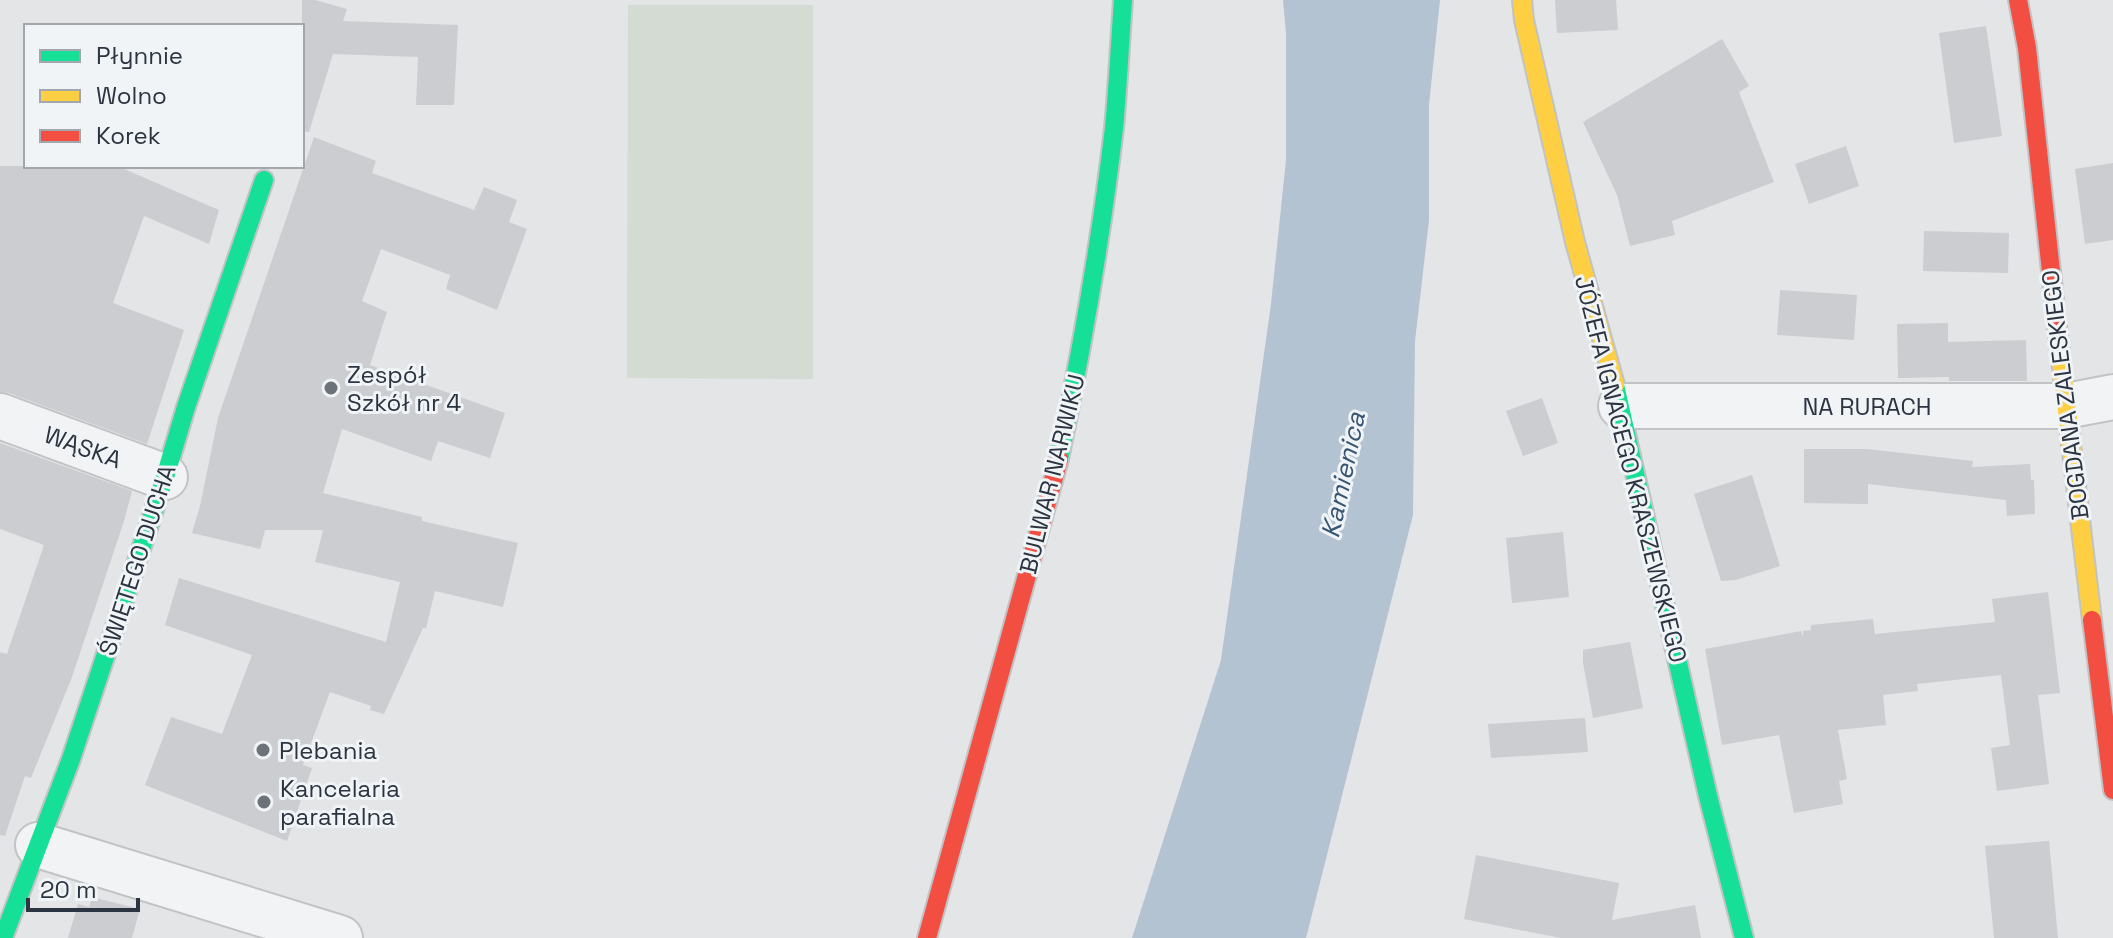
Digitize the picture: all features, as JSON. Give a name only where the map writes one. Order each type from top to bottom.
[{"type":"street","name":"BULWAR NARWIKU","points":[[927,938],[1060,455],[1083,343],[1100,236],[1114,125],[1123,0]]},
{"type":"street","name":"JÓZEFA IGNACEGO KRASZEWSKIEGO","points":[[1522,0],[1575,242],[1621,406],[1708,796],[1744,938]]},
{"type":"street","name":"BOGDANA ZALESKIEGO","points":[[2018,0],[2027,48],[2066,406],[2113,790]]},
{"type":"street","name":"ŚWIĘTEGO DUCHA","points":[[3,938],[9,891],[38,845],[71,759],[264,180]]},
{"type":"street","name":"NA RURACH","points":[[1621,406],[2066,406],[2113,397]]},
{"type":"street","name":"WĄSKA","points":[[0,416],[165,477]]},
{"type":"street","points":[[38,845],[340,938]]},
{"type":"shaded area","points":[[628,5],[813,5],[813,379],[627,378]]},
{"type":"water","name":"Kamienica","points":[[1283,0],[1440,0],[1429,105],[1429,220],[1415,341],[1413,515],[1306,938],[1132,938],[1221,660],[1271,304],[1286,160]]},
{"type":"building","points":[[302,0],[315,0],[347,9],[343,21],[458,25],[454,105],[416,105],[418,57],[333,54],[309,132],[304,131]]},
{"type":"building","points":[[1555,0],[1616,0],[1618,30],[1557,33]]},
{"type":"building","points":[[1986,26],[2002,136],[1954,143],[1939,33]]},
{"type":"building","points":[[1722,39],[1749,86],[1739,92],[1774,182],[1672,221],[1675,235],[1630,246],[1617,195],[1583,122]]},
{"type":"building","points":[[314,137],[376,161],[372,173],[474,210],[484,187],[517,200],[509,222],[527,229],[497,310],[446,289],[450,275],[381,249],[362,301],[387,312],[370,365],[505,413],[490,458],[438,441],[431,461],[342,429],[323,493],[422,517],[422,521],[518,543],[503,607],[435,591],[426,628],[423,628],[384,714],[370,710],[371,706],[330,692],[303,765],[312,768],[287,841],[145,785],[171,717],[222,734],[252,655],[165,625],[179,578],[386,642],[400,582],[315,562],[323,530],[265,530],[260,549],[192,533],[218,418]]},
{"type":"building","points":[[1846,146],[1859,186],[1809,204],[1795,164]]},
{"type":"building","points":[[2113,163],[2113,240],[2085,244],[2075,169]]},
{"type":"building","points":[[0,166],[122,168],[219,210],[209,244],[144,216],[113,303],[184,330],[147,444],[0,392]]},
{"type":"building","points":[[1924,231],[2009,233],[2008,273],[1923,271]]},
{"type":"building","points":[[1780,290],[1857,295],[1854,340],[1777,335]]},
{"type":"building","points":[[1948,323],[1948,342],[2026,340],[2027,381],[1898,378],[1897,324]]},
{"type":"building","points":[[1542,398],[1558,443],[1523,456],[1506,411]]},
{"type":"building","points":[[0,443],[132,491],[72,677],[31,778],[25,776],[5,836],[0,835],[0,652],[7,654],[44,545],[0,529]]},
{"type":"building","points":[[1804,449],[1867,449],[1973,461],[1972,467],[2030,464],[2035,514],[2007,516],[2006,500],[1868,484],[1868,504],[1804,503]]},
{"type":"building","points":[[1752,475],[1780,566],[1736,580],[1721,581],[1694,494]]},
{"type":"building","points":[[1563,532],[1569,597],[1512,603],[1506,538]]},
{"type":"building","points":[[2048,592],[2060,693],[2038,695],[2049,784],[1997,791],[1991,748],[2010,745],[2001,675],[1917,684],[1918,691],[1883,695],[1886,725],[1838,730],[1847,779],[1839,781],[1843,804],[1794,813],[1779,735],[1722,745],[1705,649],[1801,631],[1803,637],[1803,631],[1811,630],[1811,625],[1873,619],[1875,634],[1995,622],[1992,599]]},
{"type":"building","points":[[1630,642],[1643,708],[1593,718],[1583,650]]},
{"type":"building","points":[[1585,718],[1588,752],[1491,758],[1488,724]]},
{"type":"building","points":[[2049,841],[2058,938],[1994,938],[1985,846]]},
{"type":"building","points":[[1476,855],[1619,883],[1612,920],[1695,905],[1701,938],[1561,938],[1464,919]]},
{"type":"building","points":[[92,897],[140,909],[132,938],[68,938],[78,904],[89,907]]},
{"type":"traffic: fast","points":[[1059,459],[1103,211],[1114,128],[1123,0]]},
{"type":"traffic: fast","points":[[3,938],[71,759],[264,180]]},
{"type":"traffic: fast","points":[[1615,385],[1708,796],[1744,938]]},
{"type":"traffic: slow","points":[[1522,0],[1575,242],[1615,385]]},
{"type":"traffic: slow","points":[[2056,318],[2092,620]]},
{"type":"traffic: jam","points":[[2018,0],[2027,48],[2056,318]]},
{"type":"traffic: jam","points":[[927,938],[1059,459]]},
{"type":"traffic: jam","points":[[2092,620],[2113,790]]},
{"type":"place","name":"Zespół Szkół nr 4","points":[[331,388]]},
{"type":"place","name":"Plebania","points":[[263,750]]},
{"type":"place","name":"Kancelaria parafialna","points":[[264,802]]}]
